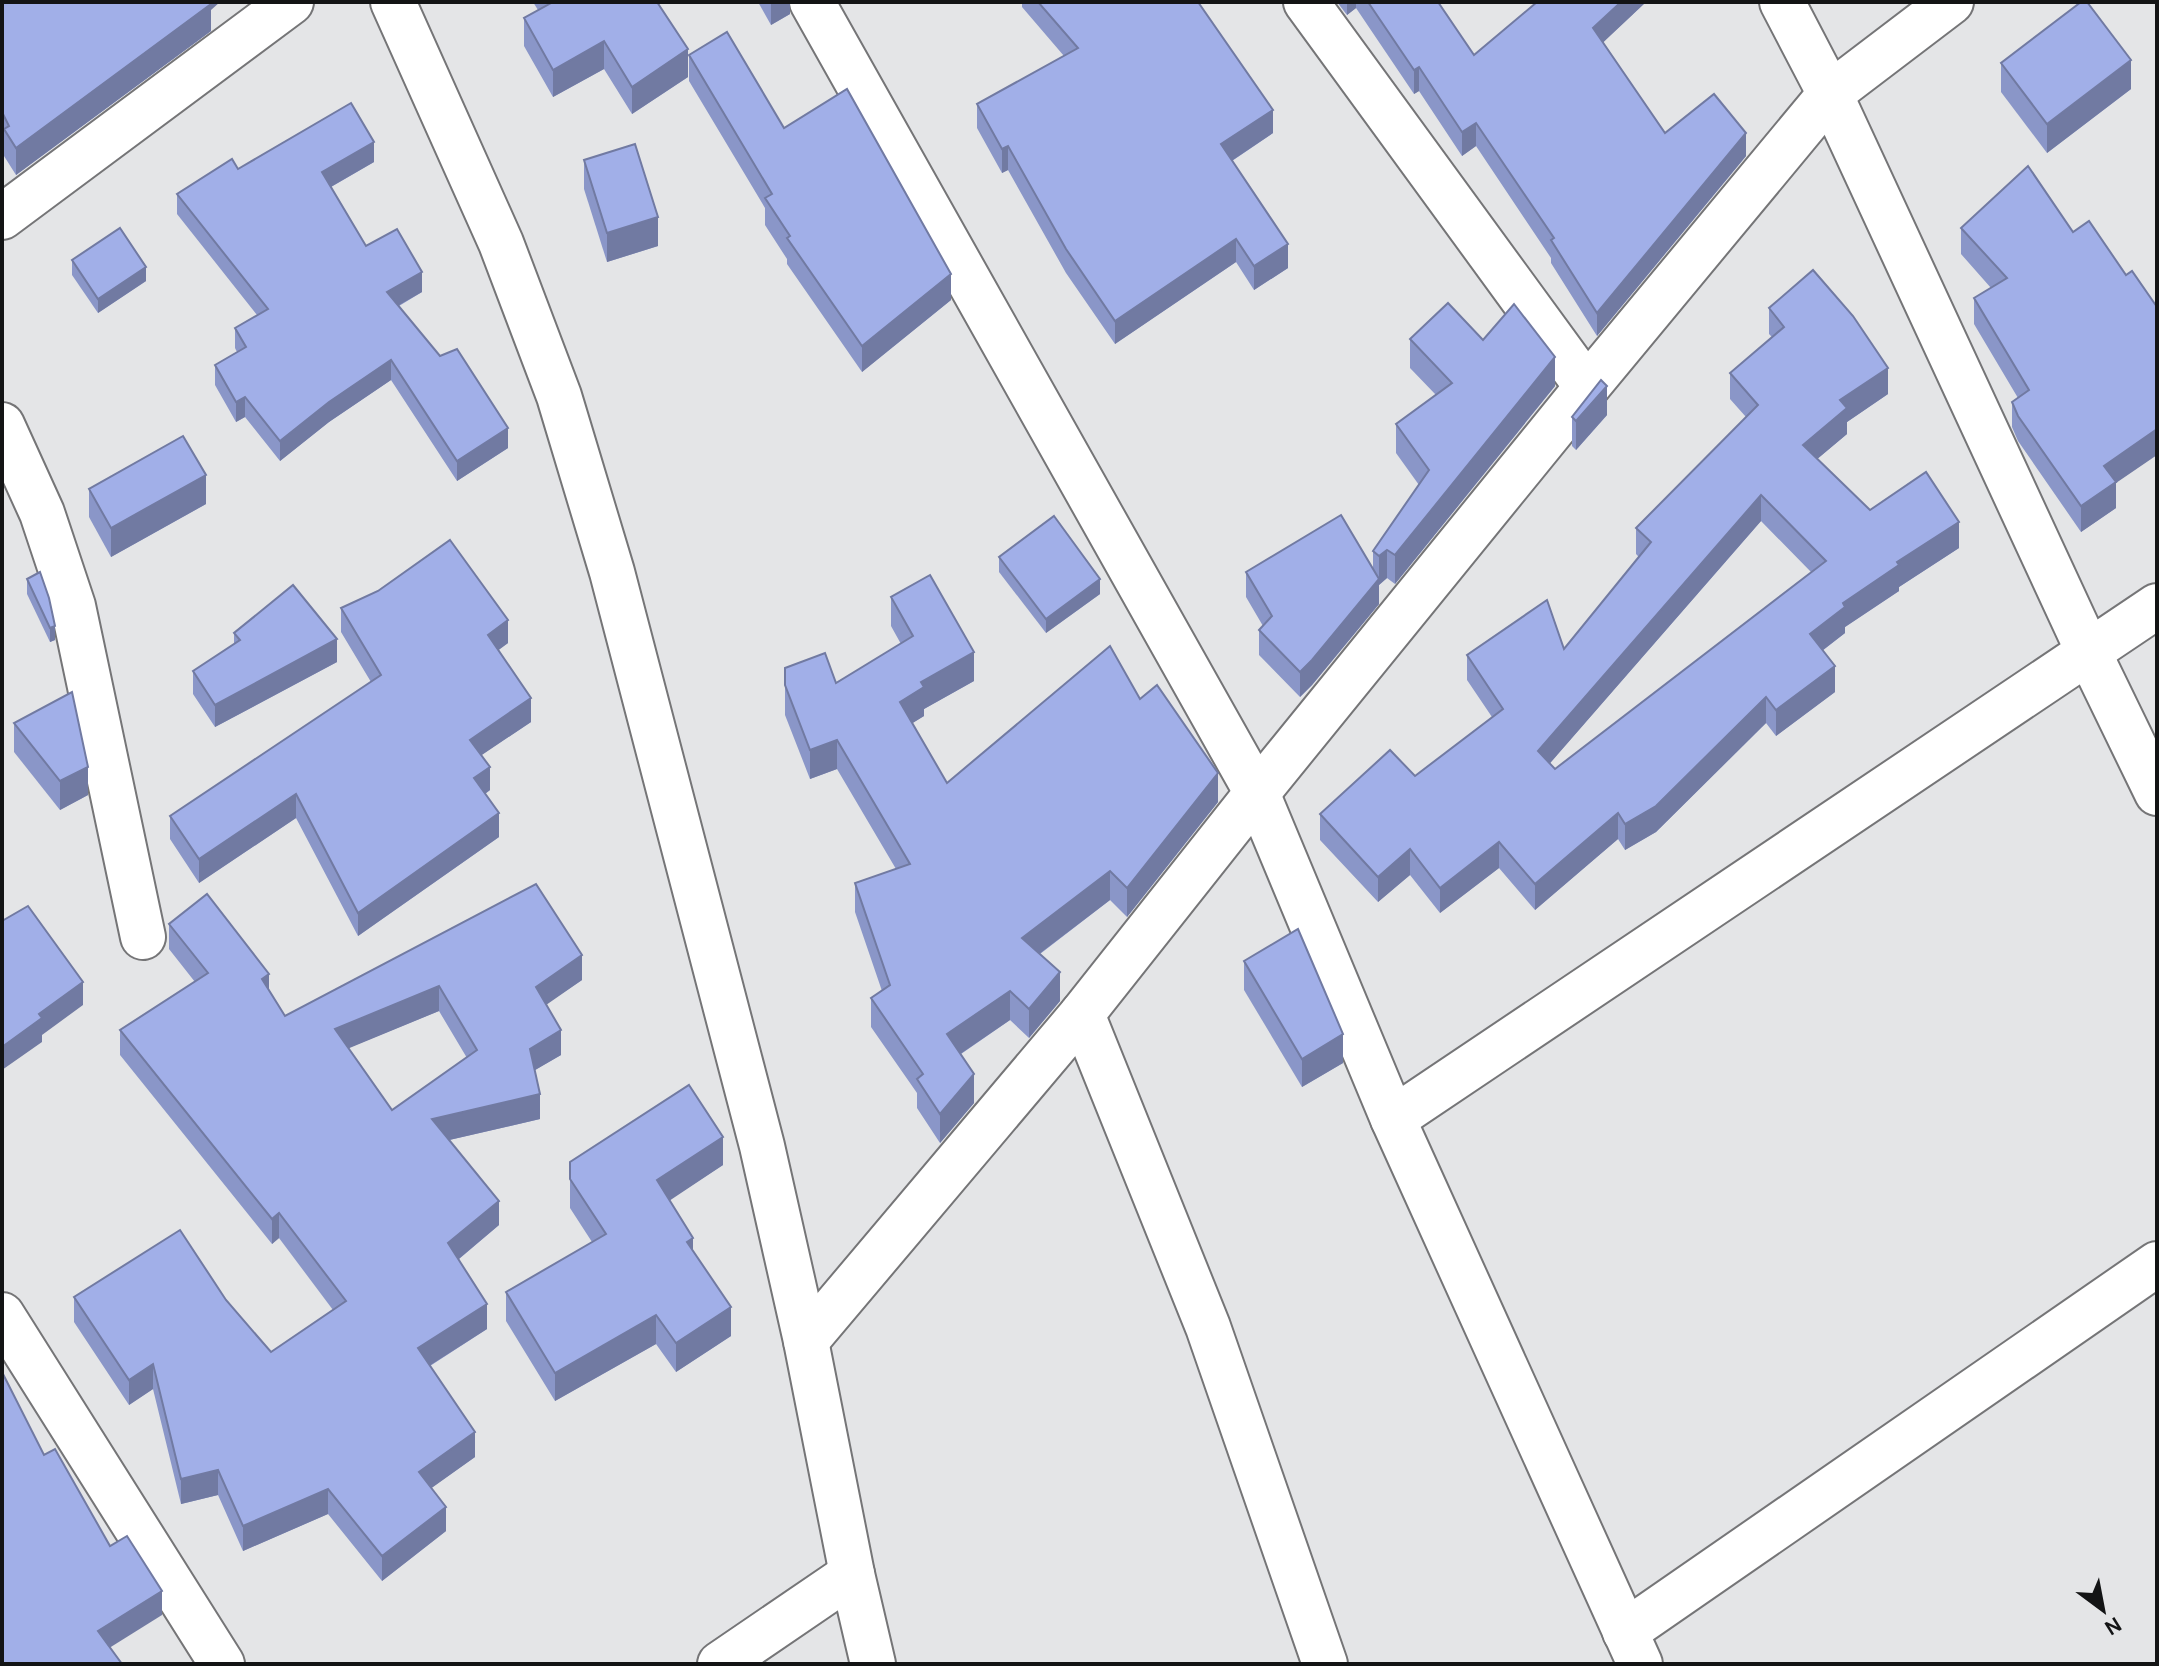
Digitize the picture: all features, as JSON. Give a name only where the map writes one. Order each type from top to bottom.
[{"type":"street","points":[[2,217],[291,2]]},
{"type":"street","points":[[393,2],[501,243],[559,396],[612,572],[762,1146],[873,1664]]},
{"type":"street","points":[[812,2],[1257,793],[1393,1119],[1632,1648],[2157,1264]]},
{"type":"street","points":[[1306,2],[1587,387]]},
{"type":"street","points":[[1782,2],[1830,94],[2157,793]]},
{"type":"street","points":[[806,1341],[1082,1014],[1587,387],[1830,94],[1951,2]]},
{"type":"street","points":[[2,425],[42,513],[73,606],[143,937]]},
{"type":"street","points":[[1393,1119],[2157,606]]},
{"type":"street","points":[[1082,1014],[1208,1327],[1325,1664]]},
{"type":"street","points":[[2,1315],[222,1664]]},
{"type":"street","points":[[720,1664],[852,1574]]},
{"type":"building","points":[[2,2],[211,4],[16,148],[4,129],[9,126],[2,112]]},
{"type":"building","points":[[550,2],[657,2],[688,49],[632,87],[604,41],[553,70],[524,18]]},
{"type":"building","points":[[1038,2],[1198,2],[1273,110],[1221,144],[1288,244],[1254,266],[1236,239],[1115,321],[1066,249],[1008,146],[1002,149],[977,104],[1078,48]]},
{"type":"building","points":[[1368,2],[1438,2],[1474,55],[1537,2],[1621,2],[1593,28],[1665,133],[1714,94],[1746,133],[1597,313],[1551,240],[1554,238],[1476,123],[1462,132],[1419,67],[1414,70]]},
{"type":"building","points":[[2081,2],[2087,2],[2131,60],[2047,124],[2001,63]]},
{"type":"building","points":[[727,32],[784,128],[847,89],[951,274],[862,346],[787,238],[790,236],[765,198],[772,194],[689,55]]},
{"type":"building","points":[[351,103],[374,142],[322,172],[366,246],[397,229],[422,272],[387,292],[440,356],[457,349],[508,428],[457,461],[391,360],[329,402],[280,441],[245,397],[236,402],[215,365],[246,347],[235,328],[268,309],[177,194],[232,159],[238,169]]},
{"type":"building","points":[[635,144],[658,217],[607,233],[584,160]]},
{"type":"building","points":[[2028,166],[2073,232],[2089,221],[2126,275],[2132,271],[2157,307],[2157,429],[2104,466],[2116,482],[2081,506],[2018,416],[2012,402],[2029,390],[1974,298],[2007,278],[1961,228]]},
{"type":"building","points":[[120,228],[146,267],[98,299],[72,260]]},
{"type":"building","points":[[1813,270],[1853,316],[1888,368],[1840,400],[1847,408],[1803,445],[1870,510],[1926,472],[1959,522],[1897,562],[1899,565],[1843,603],[1845,607],[1810,634],[1835,666],[1776,710],[1766,697],[1656,806],[1625,824],[1618,813],[1535,884],[1499,842],[1440,888],[1410,849],[1378,877],[1320,814],[1390,750],[1415,776],[1503,709],[1467,655],[1547,600],[1564,649],[1651,542],[1636,528],[1758,405],[1730,373],[1784,327],[1769,308]],"holes":[[[1761,495],[1826,561],[1555,769],[1538,751]]]},
{"type":"building","points":[[1448,303],[1483,340],[1514,304],[1555,357],[1395,555],[1387,550],[1379,556],[1373,551],[1429,470],[1396,424],[1452,383],[1410,339]]},
{"type":"building","points":[[1601,380],[1607,386],[1576,421],[1572,417]]},
{"type":"building","points":[[183,436],[206,475],[111,528],[89,489]]},
{"type":"building","points":[[1341,515],[1379,579],[1300,672],[1259,630],[1272,616],[1246,572]]},
{"type":"building","points":[[1054,516],[1100,579],[1046,619],[999,557]]},
{"type":"building","points":[[450,540],[508,620],[488,635],[531,698],[470,740],[490,767],[474,778],[499,813],[358,913],[296,794],[199,859],[170,816],[381,675],[341,608],[378,591]]},
{"type":"building","points":[[40,572],[55,626],[50,628],[27,579]]},
{"type":"building","points":[[930,575],[974,652],[921,682],[924,687],[900,702],[947,783],[1110,646],[1140,699],[1157,685],[1218,773],[1127,888],[1110,871],[1022,938],[1060,972],[1029,1009],[1010,991],[947,1034],[974,1074],[940,1114],[917,1079],[923,1074],[871,998],[890,985],[855,883],[910,864],[837,740],[810,750],[785,685],[785,668],[825,653],[836,683],[913,636],[891,597]]},
{"type":"building","points":[[293,585],[337,639],[215,705],[193,671],[240,640],[234,633]]},
{"type":"building","points":[[72,692],[88,767],[60,781],[14,723]]},
{"type":"building","points":[[536,884],[582,955],[536,987],[561,1030],[530,1049],[540,1094],[432,1119],[499,1201],[448,1243],[487,1304],[418,1348],[475,1432],[419,1472],[446,1507],[382,1556],[328,1489],[243,1526],[218,1470],[181,1479],[153,1364],[129,1380],[74,1297],[180,1230],[226,1300],[271,1352],[346,1301],[279,1213],[272,1219],[120,1030],[208,973],[169,924],[207,894],[269,974],[262,979],[285,1016]],"holes":[[[439,986],[477,1050],[392,1110],[335,1029]]]},
{"type":"building","points":[[28,906],[83,982],[39,1014],[42,1018],[2,1047],[2,921]]},
{"type":"building","points":[[1298,929],[1343,1034],[1302,1059],[1244,961]]},
{"type":"building","points":[[689,1085],[723,1137],[657,1180],[693,1238],[687,1242],[731,1307],[676,1343],[656,1315],[555,1373],[506,1292],[606,1234],[570,1179],[570,1162]]},
{"type":"building","points":[[2,1372],[44,1455],[55,1449],[110,1546],[127,1536],[162,1591],[98,1631],[122,1664],[2,1664]]}]
